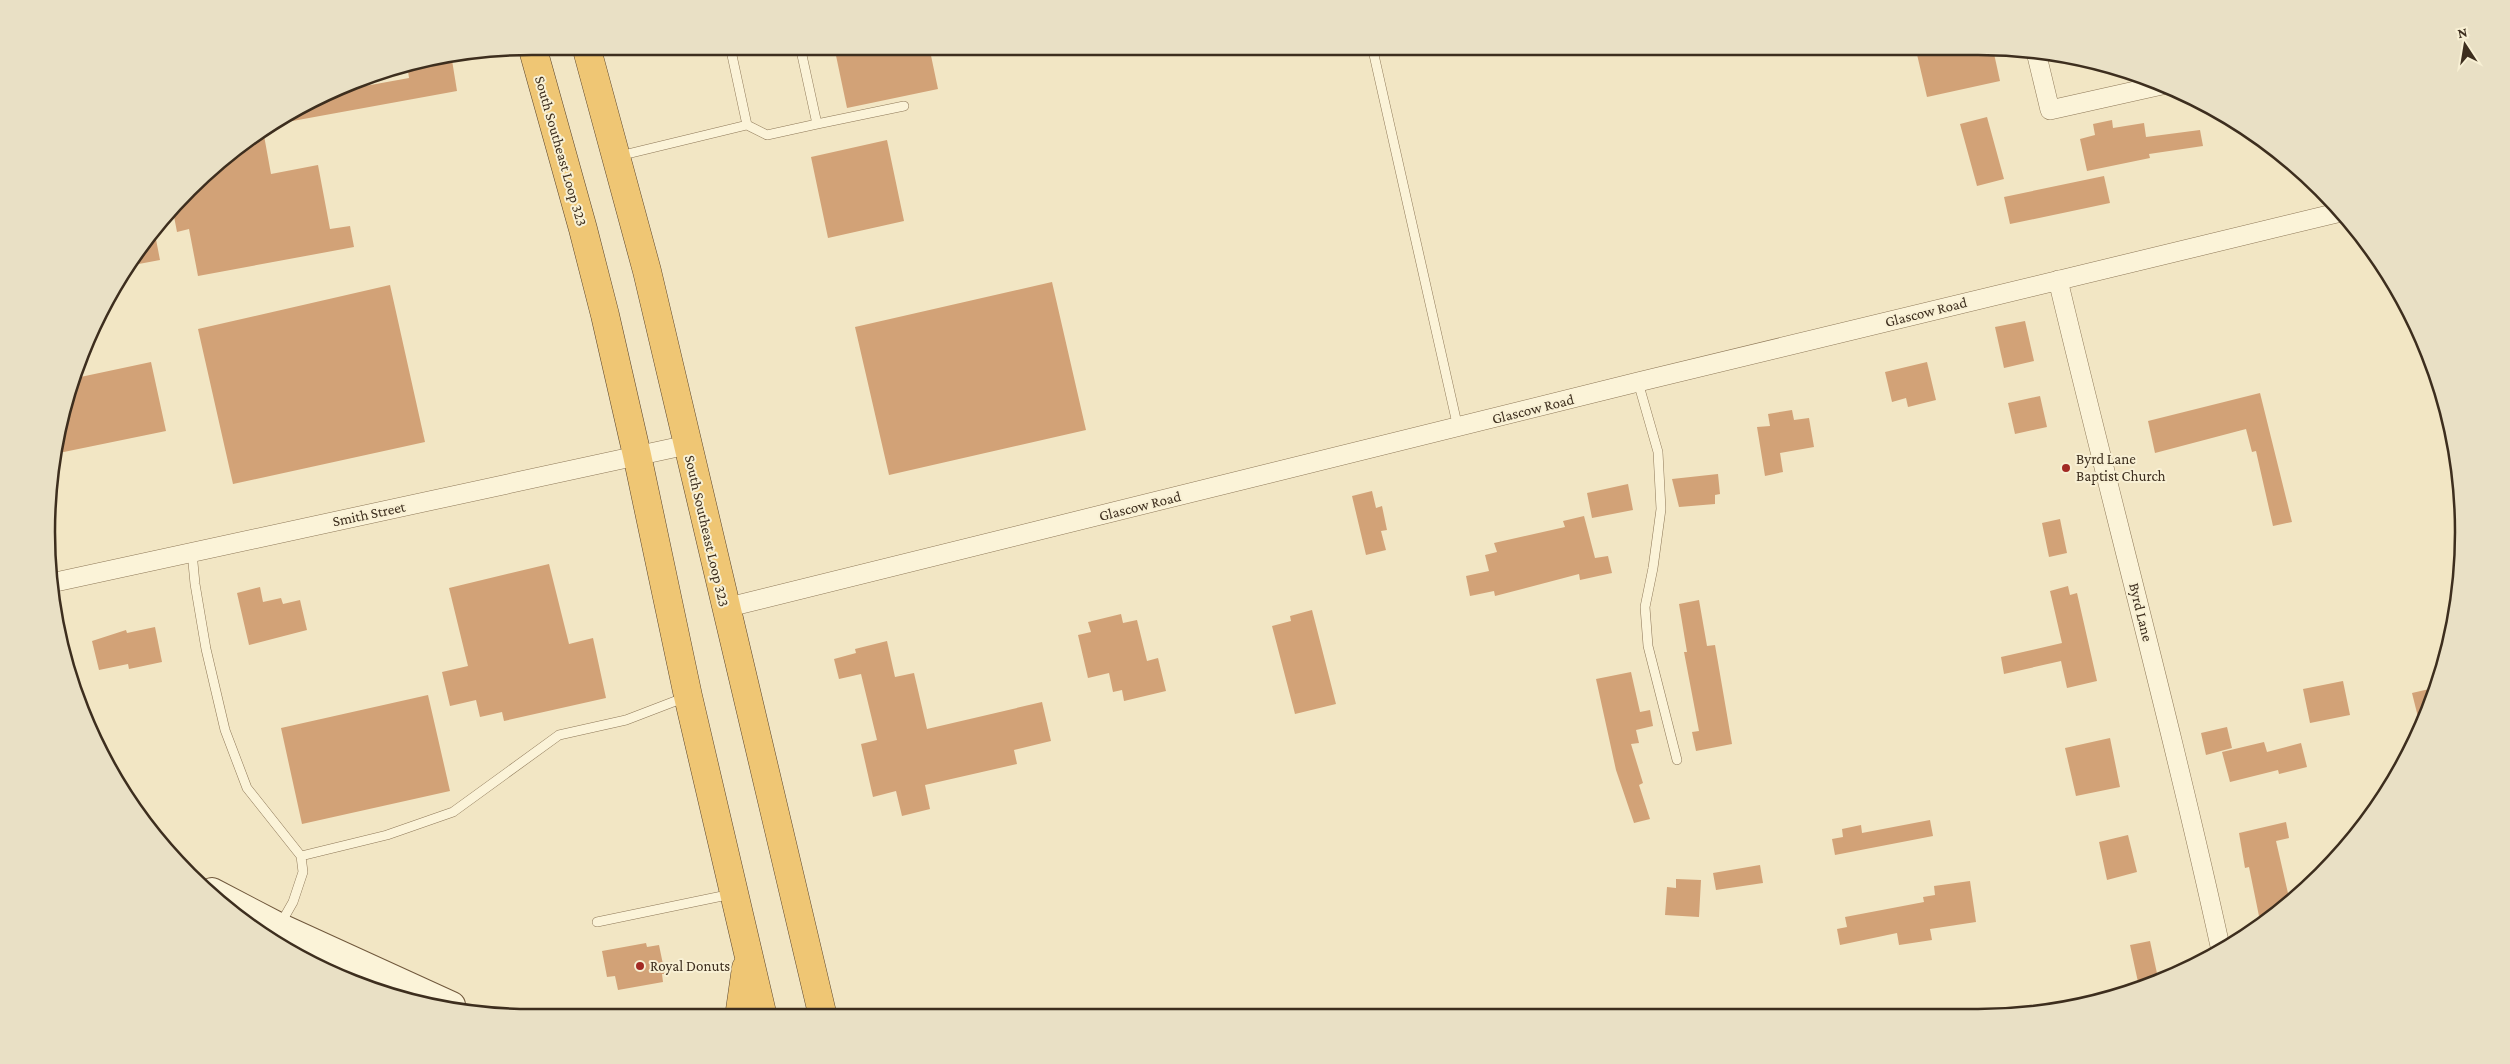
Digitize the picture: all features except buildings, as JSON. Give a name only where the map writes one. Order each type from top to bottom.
[{"type":"highway","name":"South Southeast Loop 323","points":[[534,55],[583,230],[638,455],[688,696],[749,949],[761,1009]]},
{"type":"highway","name":"South Southeast Loop 323","points":[[588,55],[647,271],[821,1009]]},
{"type":"highway","points":[[740,1009],[749,949]]},
{"type":"main road","points":[[228,899],[279,926],[445,1001]]},
{"type":"street","points":[[2038,59],[2050,110],[2151,87]]},
{"type":"street","name":"Glascow Road","points":[[725,608],[1638,382],[2334,214]]},
{"type":"street","name":"Byrd Lane","points":[[2058,280],[2094,431],[2114,501],[2186,794],[2219,943]]},
{"type":"street","name":"Smith Street","points":[[58,582],[688,445]]},
{"type":"lane","points":[[732,55],[748,125]]},
{"type":"lane","points":[[802,55],[817,124]]},
{"type":"lane","points":[[1374,55],[1458,428]]},
{"type":"lane","points":[[616,157],[748,125],[767,135],[904,106]]},
{"type":"lane","points":[[1638,382],[1658,452],[1660,510],[1653,568],[1644,607],[1648,646],[1677,760]]},
{"type":"lane","points":[[192,552],[195,584],[206,649],[225,730],[247,788],[302,856],[303,872],[293,902],[279,926]]},
{"type":"lane","points":[[302,856],[387,835],[453,812],[558,735],[626,720],[688,696]]},
{"type":"lane","points":[[597,922],[735,893]]},
{"type":"place","name":"Byrd Lane Baptist Church","points":[[2066,468]]},
{"type":"place","name":"Royal Donuts","points":[[640,966]]}]
